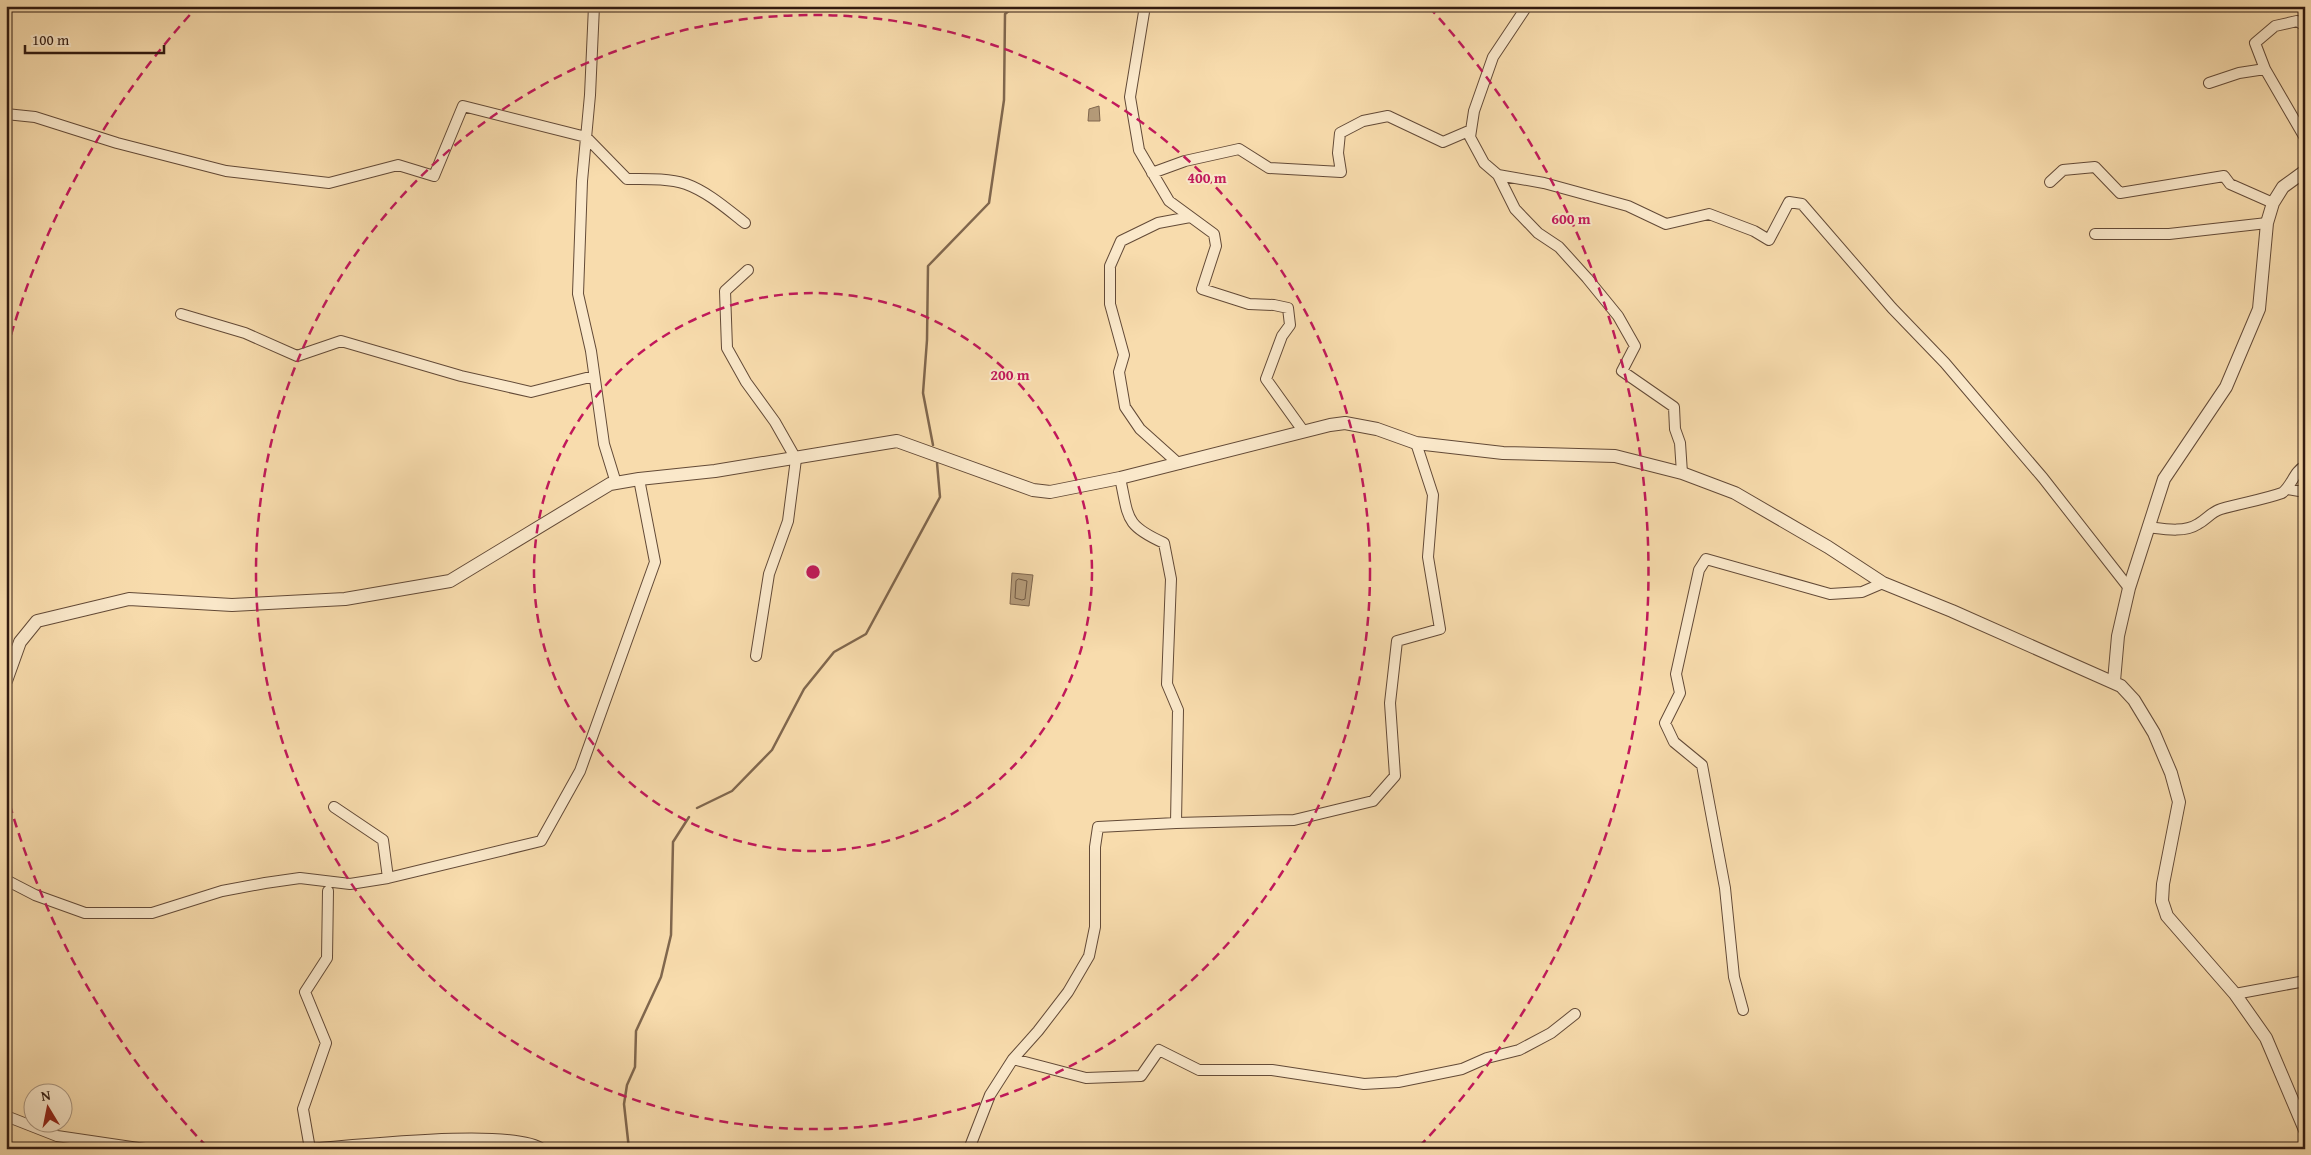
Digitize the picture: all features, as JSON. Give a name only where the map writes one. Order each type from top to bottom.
[{"type":"street","points":[[594,6],[590,95],[582,181],[578,294],[594,376],[604,444],[616,483]]},
{"type":"street","points":[[1146,6],[1130,97],[1139,150],[1169,201],[1214,234],[1216,246],[1202,290],[1249,304],[1274,305],[1288,308],[1290,325],[1282,336],[1266,379],[1304,432]]},
{"type":"street","points":[[1527,6],[1493,57],[1474,111],[1470,137],[1484,163],[1498,175],[1515,209],[1538,233],[1559,247],[1618,316],[1636,346],[1622,371],[1674,407],[1675,429],[1680,442],[1682,473]]},
{"type":"street","points":[[2305,26],[2296,21],[2275,26],[2255,42],[2265,69],[2305,138]]},
{"type":"street","points":[[2209,83],[2239,73],[2265,69]]},
{"type":"street","points":[[6,114],[34,117],[117,143],[226,171],[329,183],[398,165],[434,176],[463,106],[586,137],[627,179],[655,179],[686,184],[710,197],[745,223]]},
{"type":"street","points":[[1152,173],[1185,161],[1240,149],[1269,168],[1341,172],[1338,153],[1340,133],[1363,121],[1388,116],[1443,142],[1471,130]]},
{"type":"street","points":[[2050,182],[2063,170],[2095,166],[2120,193],[2224,176],[2230,184],[2272,203]]},
{"type":"street","points":[[2114,681],[2118,636],[2129,588],[2164,479],[2226,387],[2259,309],[2267,223],[2272,203],[2283,187],[2305,171]]},
{"type":"street","points":[[1498,175],[1544,183],[1628,206],[1666,224],[1709,214],[1754,231],[1769,240],[1789,202],[1802,204],[1892,308],[1958,377],[2043,478],[2129,588]]},
{"type":"street","points":[[1180,464],[1140,429],[1125,407],[1119,372],[1124,354],[1110,304],[1110,266],[1121,241],[1158,223],[1190,217]]},
{"type":"street","points":[[2095,234],[2169,234],[2267,223]]},
{"type":"street","points":[[748,270],[725,291],[727,348],[746,382],[775,422],[796,459],[788,521],[769,574],[756,656]]},
{"type":"street","points":[[181,314],[245,333],[297,356],[342,341],[462,376],[531,392],[594,376]]},
{"type":"street","points":[[6,681],[20,642],[37,621],[129,599],[232,604],[345,600],[450,581],[610,484],[639,479],[715,472],[897,441],[1033,490],[1050,492],[1180,464],[1345,423],[1377,429],[1416,443],[1503,453],[1615,456],[1682,473],[1735,494],[1828,547],[1883,584],[2114,681],[2121,686],[2134,700],[2154,733],[2171,773],[2179,802],[2163,884],[2162,900],[2164,908],[2168,916],[2235,994],[2266,1038],[2305,1130]]},
{"type":"street","points":[[969,1149],[990,1095],[1013,1059],[1068,992],[1088,956],[1095,927],[1095,847],[1098,828],[1176,823],[1294,820],[1373,801],[1395,776],[1390,703],[1398,641],[1440,628],[1428,557],[1433,496],[1416,443]]},
{"type":"street","points":[[2148,527],[2171,530],[2187,528],[2198,524],[2209,514],[2271,497],[2288,489],[2300,468],[2305,466]]},
{"type":"street","points":[[1120,478],[1130,521],[1142,533],[1164,543],[1171,579],[1168,684],[1178,710],[1176,823]]},
{"type":"street","points":[[6,880],[35,896],[85,912],[152,913],[222,891],[300,878],[350,884],[388,878],[541,841],[580,771],[655,562],[639,479]]},
{"type":"street","points":[[2288,489],[2305,492]]},
{"type":"street","points":[[1743,1010],[1734,978],[1725,888],[1702,765],[1674,742],[1665,723],[1680,693],[1676,674],[1699,570],[1706,559],[1830,594],[1862,592],[1883,584]]},
{"type":"street","points":[[334,807],[383,840],[388,878]]},
{"type":"street","points":[[328,891],[326,958],[305,992],[326,1043],[303,1109],[309,1149],[489,1137],[522,1140],[542,1149]]},
{"type":"street","points":[[2235,994],[2305,982]]},
{"type":"street","points":[[1013,1059],[1086,1078],[1141,1076],[1159,1050],[1199,1070],[1272,1070],[1364,1084],[1398,1082],[1462,1069],[1487,1058],[1520,1050],[1551,1033],[1575,1014]]},
{"type":"street","points":[[6,1116],[57,1136],[145,1149]]},
{"type":"water","points":[[1099,106],[1100,121],[1088,121],[1089,109]]},
{"type":"water","points":[[1012,573],[1033,575],[1029,606],[1010,604]]},
{"type":"waterway","points":[[933,445],[923,393],[927,340],[928,266],[989,203],[1004,100],[1005,14],[1015,6]]},
{"type":"waterway","points":[[697,808],[732,791],[772,750],[804,689],[834,652],[866,634],[940,497],[937,463]]},
{"type":"waterway","points":[[629,1149],[624,1104],[627,1085],[635,1067],[636,1031],[661,977],[671,935],[673,842],[689,817]]}]
